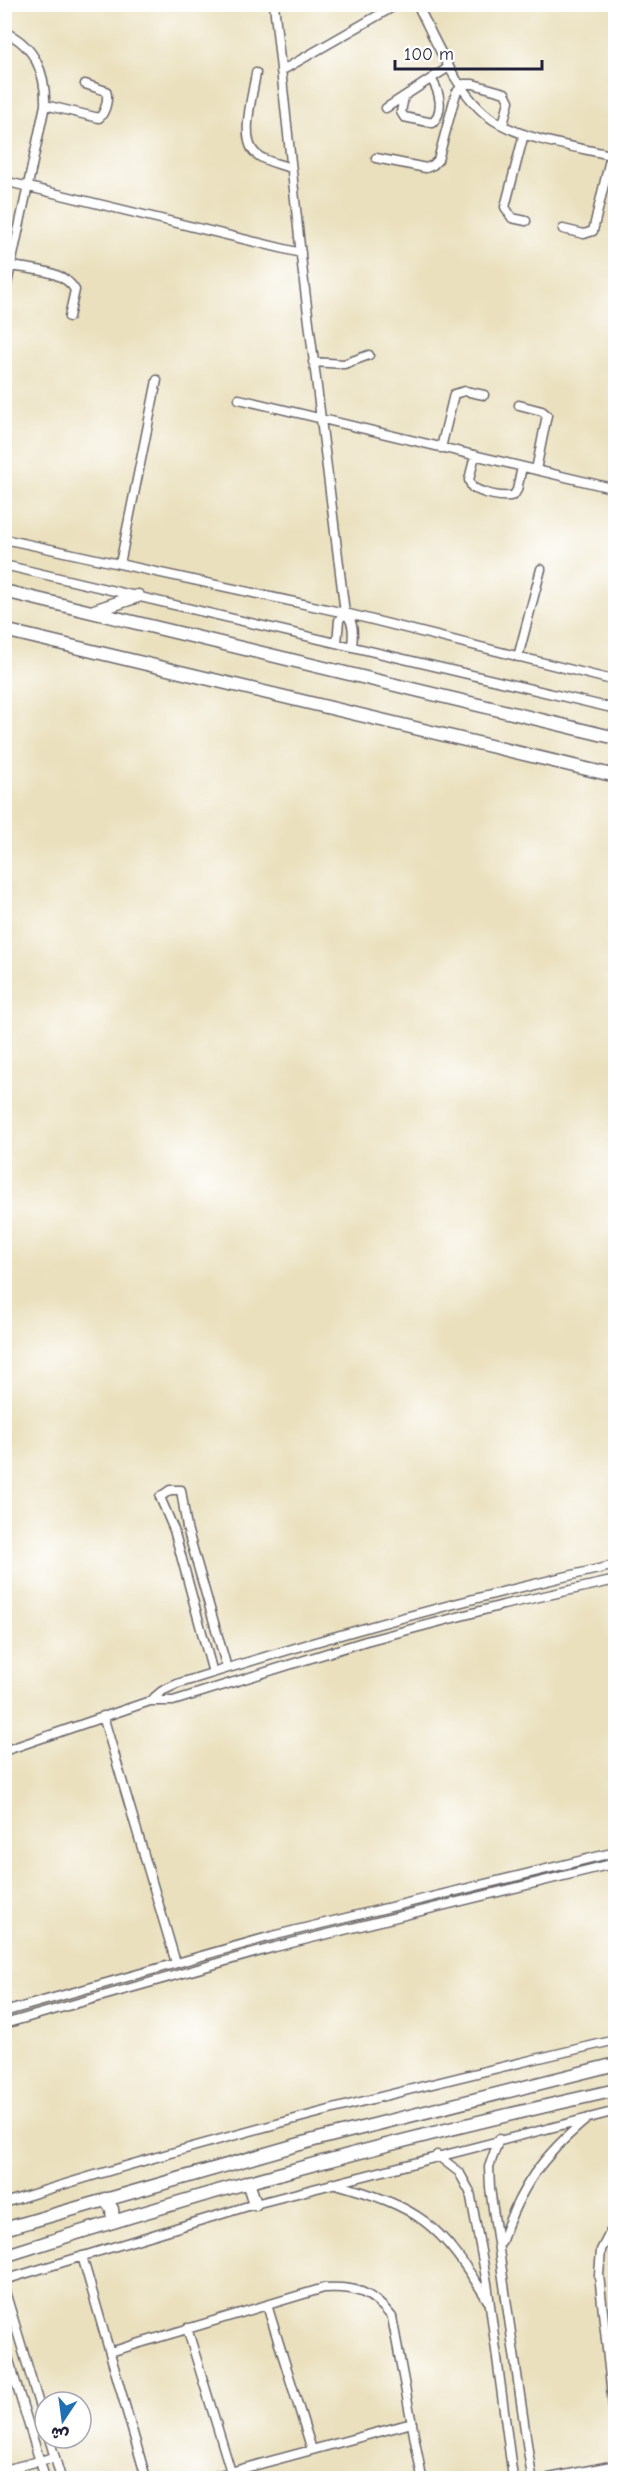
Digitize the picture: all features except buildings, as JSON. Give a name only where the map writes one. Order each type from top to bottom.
[{"type":"street","points":[[274,4],[313,362],[345,613],[352,621],[352,646]]},
{"type":"street","points":[[281,71],[398,4]]},
{"type":"street","points":[[417,4],[449,67],[480,109],[503,125],[524,134],[613,156],[593,231],[584,234],[562,229]]},
{"type":"street","points":[[4,32],[29,48],[42,70],[45,105],[4,298]]},
{"type":"street","points":[[386,108],[449,67]]},
{"type":"street","points":[[256,73],[247,134],[250,147],[259,157],[291,168]]},
{"type":"street","points":[[404,97],[401,112],[404,117],[433,123],[440,98],[432,80]]},
{"type":"street","points":[[45,105],[99,118],[104,112],[106,91],[86,84]]},
{"type":"street","points":[[376,158],[426,168],[433,165],[438,160],[456,93],[461,86],[473,84],[505,93],[509,101],[503,125]]},
{"type":"street","points":[[524,134],[505,207],[512,218],[526,220]]},
{"type":"street","points":[[4,181],[301,253]]},
{"type":"street","points":[[10,262],[64,276],[75,290],[69,317]]},
{"type":"street","points":[[313,362],[344,364],[369,355]]},
{"type":"street","points":[[120,564],[157,380]]},
{"type":"street","points":[[441,448],[454,394],[465,391],[484,395]]},
{"type":"street","points":[[239,399],[615,489]]},
{"type":"street","points":[[519,405],[542,411],[547,415],[536,470]]},
{"type":"street","points":[[475,455],[470,480],[472,487],[478,490],[507,497],[514,495],[522,467]]},
{"type":"street","points":[[4,539],[345,613],[615,681]]},
{"type":"street","points":[[4,565],[615,709]]},
{"type":"street","points":[[518,657],[541,569]]},
{"type":"street","points":[[4,591],[615,738]]},
{"type":"street","points":[[93,611],[138,596]]},
{"type":"street","points":[[337,643],[339,620],[345,613]]},
{"type":"street","points":[[4,630],[615,776]]},
{"type":"street","points":[[213,1673],[174,1530],[160,1497],[170,1490],[181,1490],[187,1528],[227,1668]]},
{"type":"street","points":[[4,1750],[150,1701],[170,1687],[294,1647],[499,1592],[615,1565]]},
{"type":"street","points":[[150,1701],[172,1701],[299,1660],[503,1605],[615,1580]]},
{"type":"street","points":[[499,1592],[503,1605]]},
{"type":"street","points":[[294,1647],[299,1660]]},
{"type":"street","points":[[103,1716],[176,1963]]},
{"type":"street","points":[[4,2012],[272,1936],[615,1852]]},
{"type":"street","points":[[4,2024],[275,1947],[615,1863]]},
{"type":"street","points":[[402,1903],[404,1914]]},
{"type":"street","points":[[272,1936],[275,1947]]},
{"type":"street","points":[[34,2002],[38,2014]]},
{"type":"street","points":[[4,2203],[262,2126],[615,2040]]},
{"type":"street","points":[[4,2229],[134,2190],[395,2119],[615,2064]]},
{"type":"street","points":[[4,2256],[248,2182],[425,2135],[615,2090]]},
{"type":"street","points":[[4,2280],[255,2204],[437,2155],[615,2111]]},
{"type":"street","points":[[500,2246],[516,2202],[532,2173],[553,2148],[591,2116]]},
{"type":"street","points":[[499,2139],[492,2154],[489,2177],[532,2478]]},
{"type":"street","points":[[437,2155],[452,2164],[468,2185],[490,2305],[513,2478],[522,2478]]},
{"type":"street","points":[[248,2182],[255,2204]]},
{"type":"street","points":[[332,2183],[392,2201],[430,2224],[456,2252],[490,2305]]},
{"type":"street","points":[[134,2190],[134,2203],[140,2214]]},
{"type":"street","points":[[105,2199],[111,2210],[112,2222]]},
{"type":"street","points":[[615,2221],[605,2238],[599,2262],[612,2367],[615,2433]]},
{"type":"street","points":[[82,2256],[147,2478]]},
{"type":"street","points":[[110,2352],[324,2288],[344,2287],[363,2292],[379,2302],[392,2317],[422,2478]]},
{"type":"street","points":[[4,2288],[35,2390]]},
{"type":"street","points":[[267,2305],[312,2450]]},
{"type":"street","points":[[187,2328],[231,2472]]},
{"type":"street","points":[[4,2344],[9,2374],[45,2478]]},
{"type":"street","points":[[208,2478],[412,2423]]},
{"type":"street","points":[[53,2450],[61,2478]]},
{"type":"street","points":[[4,2470],[55,2457]]},
{"type":"street","points":[[549,2478],[615,2465]]}]
